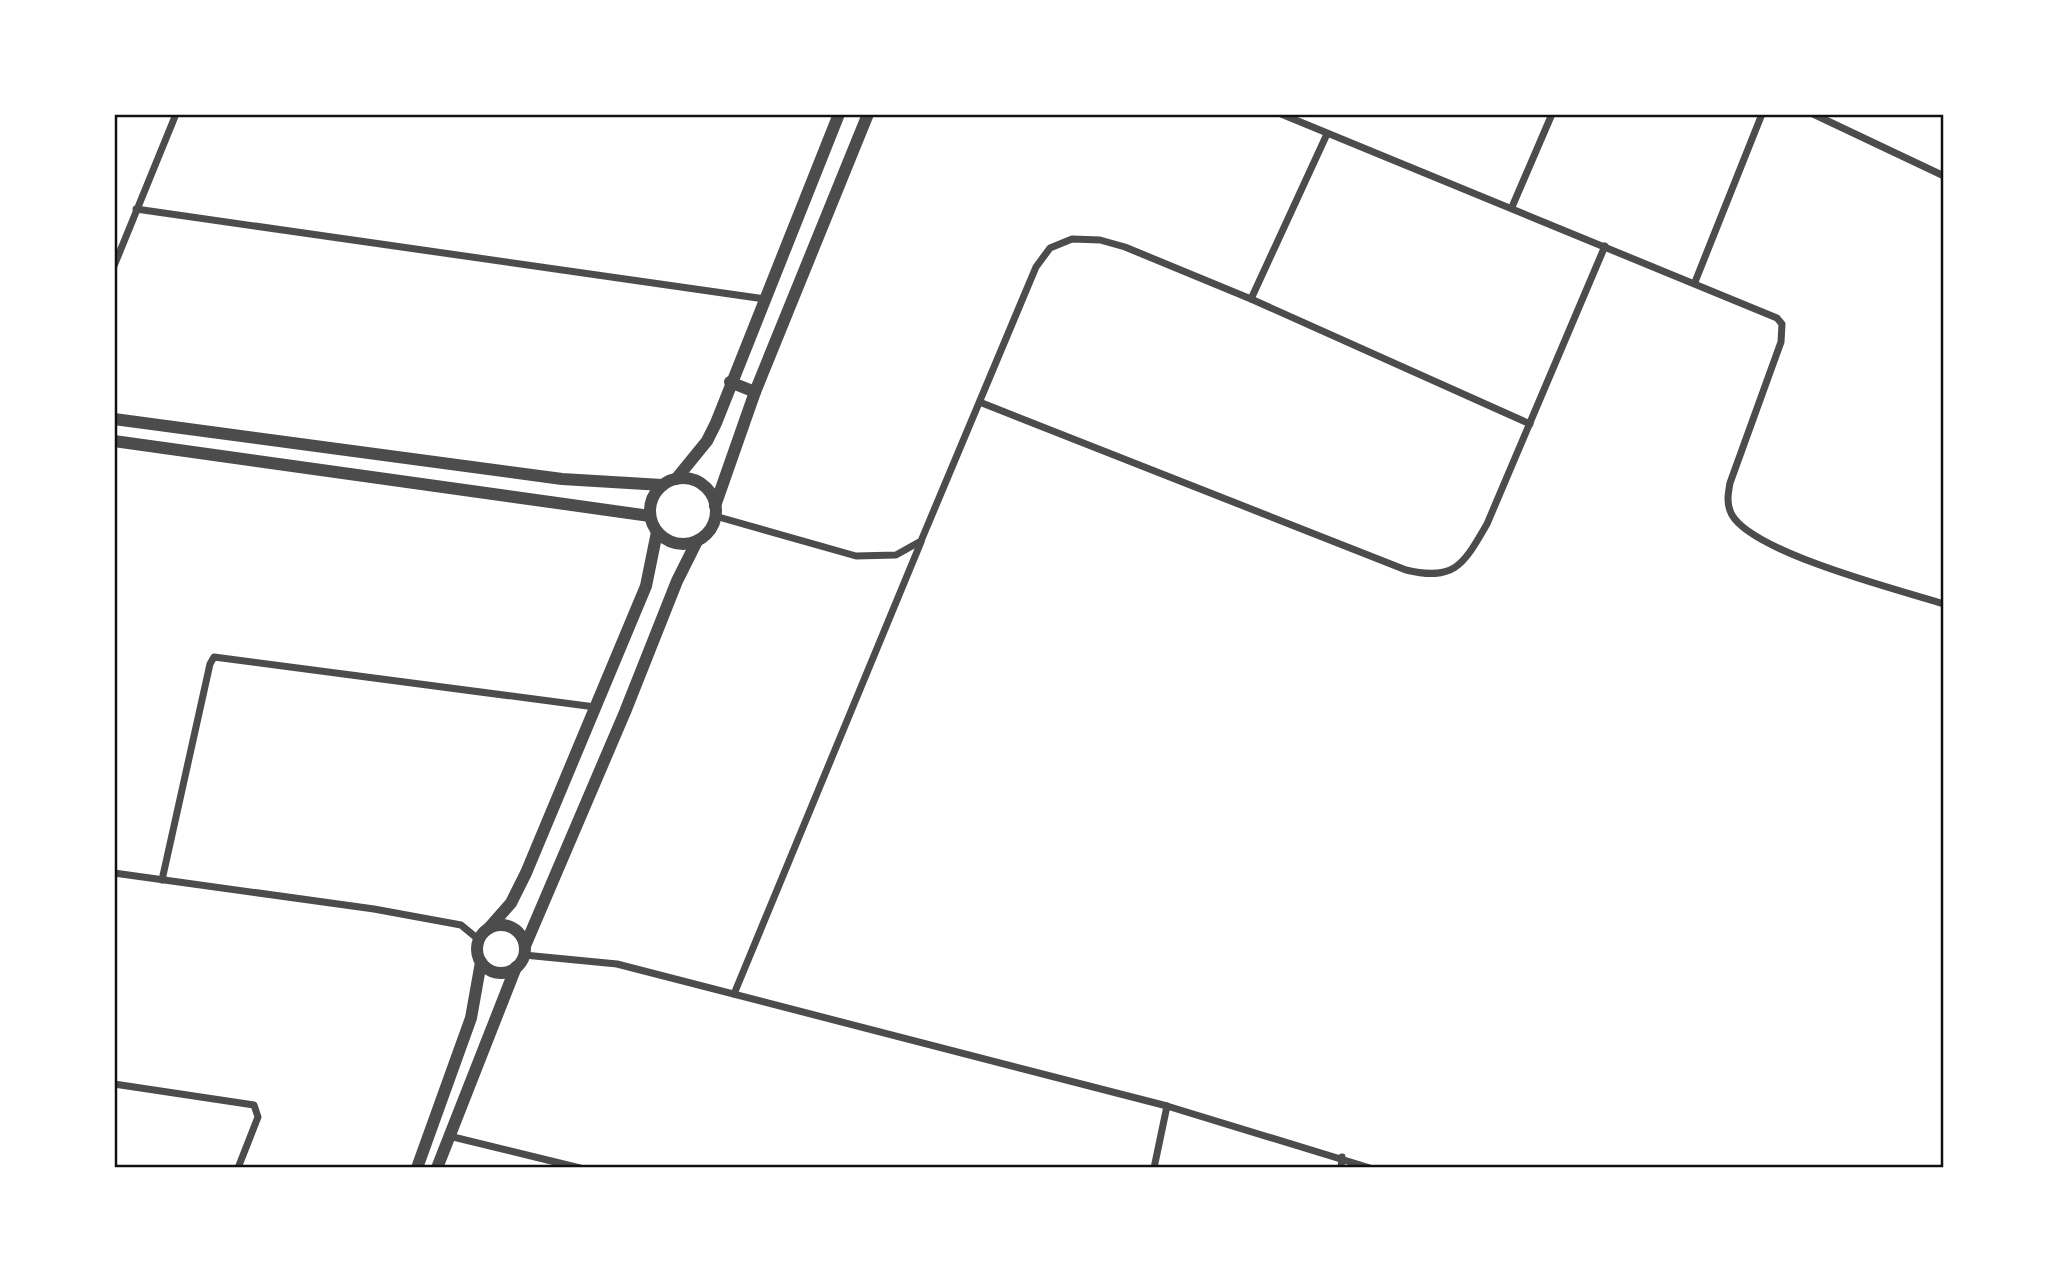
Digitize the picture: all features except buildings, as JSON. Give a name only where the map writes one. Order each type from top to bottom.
[{"type":"street","points":[[114,266],[176,114]]},
{"type":"street","points":[[114,419],[562,479],[662,485],[676,479],[706,441],[839,114]]},
{"type":"street","points":[[438,1168],[516,967],[625,712],[677,581],[697,541],[712,527],[755,392],[868,114]]},
{"type":"street","points":[[1281,114],[1512,206],[1776,318],[1782,324],[1781,342],[1730,483],[1728,506],[1732,515],[1740,524],[1768,542],[1811,561],[1944,604]]},
{"type":"street","points":[[1512,206],[1552,114]]},
{"type":"street","points":[[1695,282],[1762,114]]},
{"type":"street","points":[[1813,114],[1944,176]]},
{"type":"street","points":[[1251,299],[1327,134]]},
{"type":"street","points":[[136,209],[765,299]]},
{"type":"street","points":[[734,993],[921,541],[982,403],[1036,267],[1050,248],[1072,239],[1100,240],[1125,247],[1251,299],[1530,424]]},
{"type":"street","points":[[982,403],[1406,570],[1429,575],[1448,573],[1465,561],[1487,524],[1605,246]]},
{"type":"street","points":[[730,382],[755,392]]},
{"type":"street","points":[[114,441],[650,516]]},
{"type":"street","points":[[676,479],[696,481],[705,487],[715,511],[856,556],[896,555],[921,541]]},
{"type":"street","points":[[662,485],[652,501],[650,516],[657,532],[675,544],[697,541]]},
{"type":"street","points":[[478,939],[511,903],[526,873],[646,586],[657,532]]},
{"type":"street","points":[[162,880],[210,664],[214,657],[596,707]]},
{"type":"street","points":[[114,873],[387,911],[461,925],[478,939],[481,962],[471,1018],[417,1168]]},
{"type":"street","points":[[489,928],[497,925],[512,927],[523,938],[524,951]]},
{"type":"street","points":[[524,951],[617,964],[734,993],[1167,1106],[1342,1157],[1370,1168]]},
{"type":"street","points":[[481,962],[486,968],[502,973],[516,967]]},
{"type":"street","points":[[114,1084],[254,1105],[258,1117],[238,1168]]},
{"type":"street","points":[[1154,1168],[1167,1106]]},
{"type":"street","points":[[449,1136],[580,1168]]},
{"type":"street","points":[[1341,1168],[1342,1157]]}]
